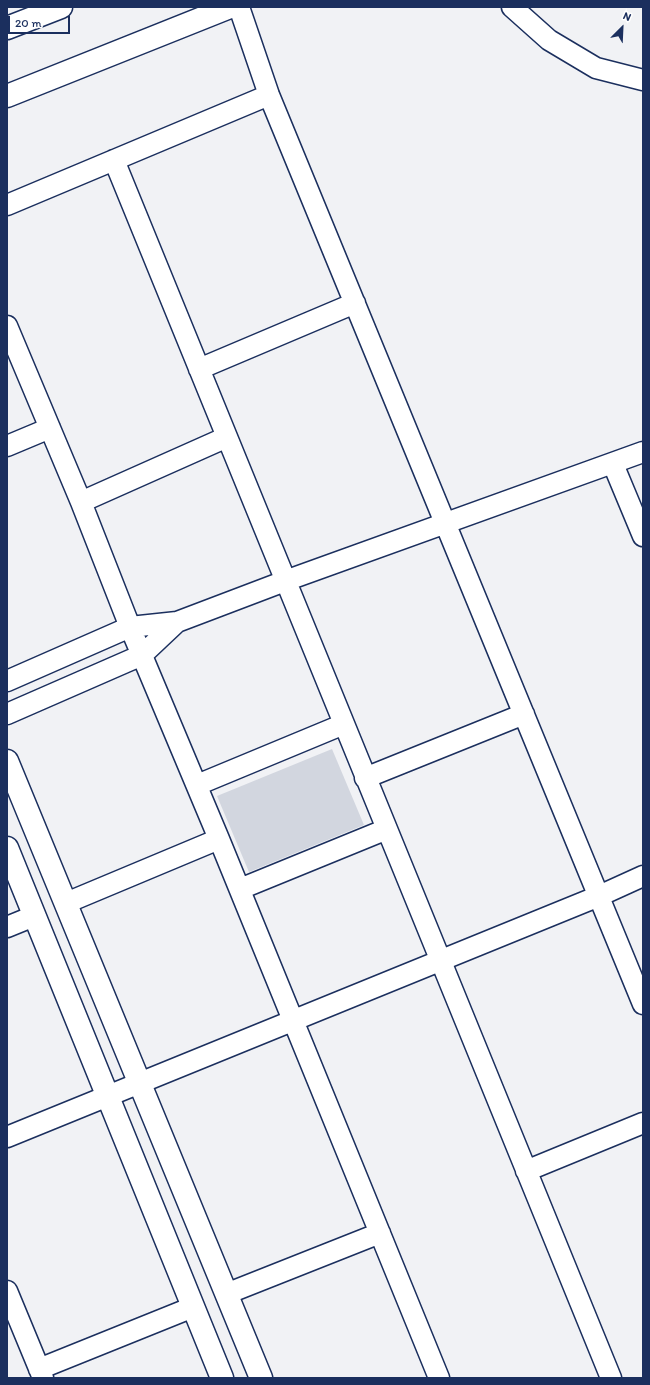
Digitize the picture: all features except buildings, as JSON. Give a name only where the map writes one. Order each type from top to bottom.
[{"type":"street","points":[[7,28],[61,7]]},
{"type":"street","points":[[7,96],[230,7]]},
{"type":"street","points":[[239,7],[269,95],[643,1004]]},
{"type":"street","points":[[512,7],[550,40],[596,68],[643,80]]},
{"type":"street","points":[[7,205],[269,95]]},
{"type":"street","points":[[114,160],[611,1378]]},
{"type":"street","points":[[199,369],[355,303]]},
{"type":"street","points":[[7,326],[81,502],[130,627],[240,889],[439,1378]]},
{"type":"street","points":[[7,446],[50,428]]},
{"type":"street","points":[[81,502],[227,437]]},
{"type":"street","points":[[7,681],[130,627],[176,622],[285,581],[643,452]]},
{"type":"street","points":[[613,464],[643,536]]},
{"type":"street","points":[[7,714],[142,655],[176,622]]},
{"type":"street","points":[[366,778],[524,714]]},
{"type":"street","points":[[197,785],[344,724]]},
{"type":"street","points":[[7,761],[261,1378]]},
{"type":"street","points":[[240,889],[387,829]]},
{"type":"street","points":[[66,903],[219,839]]},
{"type":"street","points":[[7,848],[222,1378]]},
{"type":"street","points":[[7,1137],[598,896],[643,876]]},
{"type":"street","points":[[7,927],[34,916]]},
{"type":"street","points":[[526,1171],[643,1123]]},
{"type":"street","points":[[226,1294],[380,1233]]},
{"type":"street","points":[[8,1295],[41,1374],[194,1307]]},
{"type":"shaded area","points":[[332,749],[364,825],[249,872],[217,796]]}]
